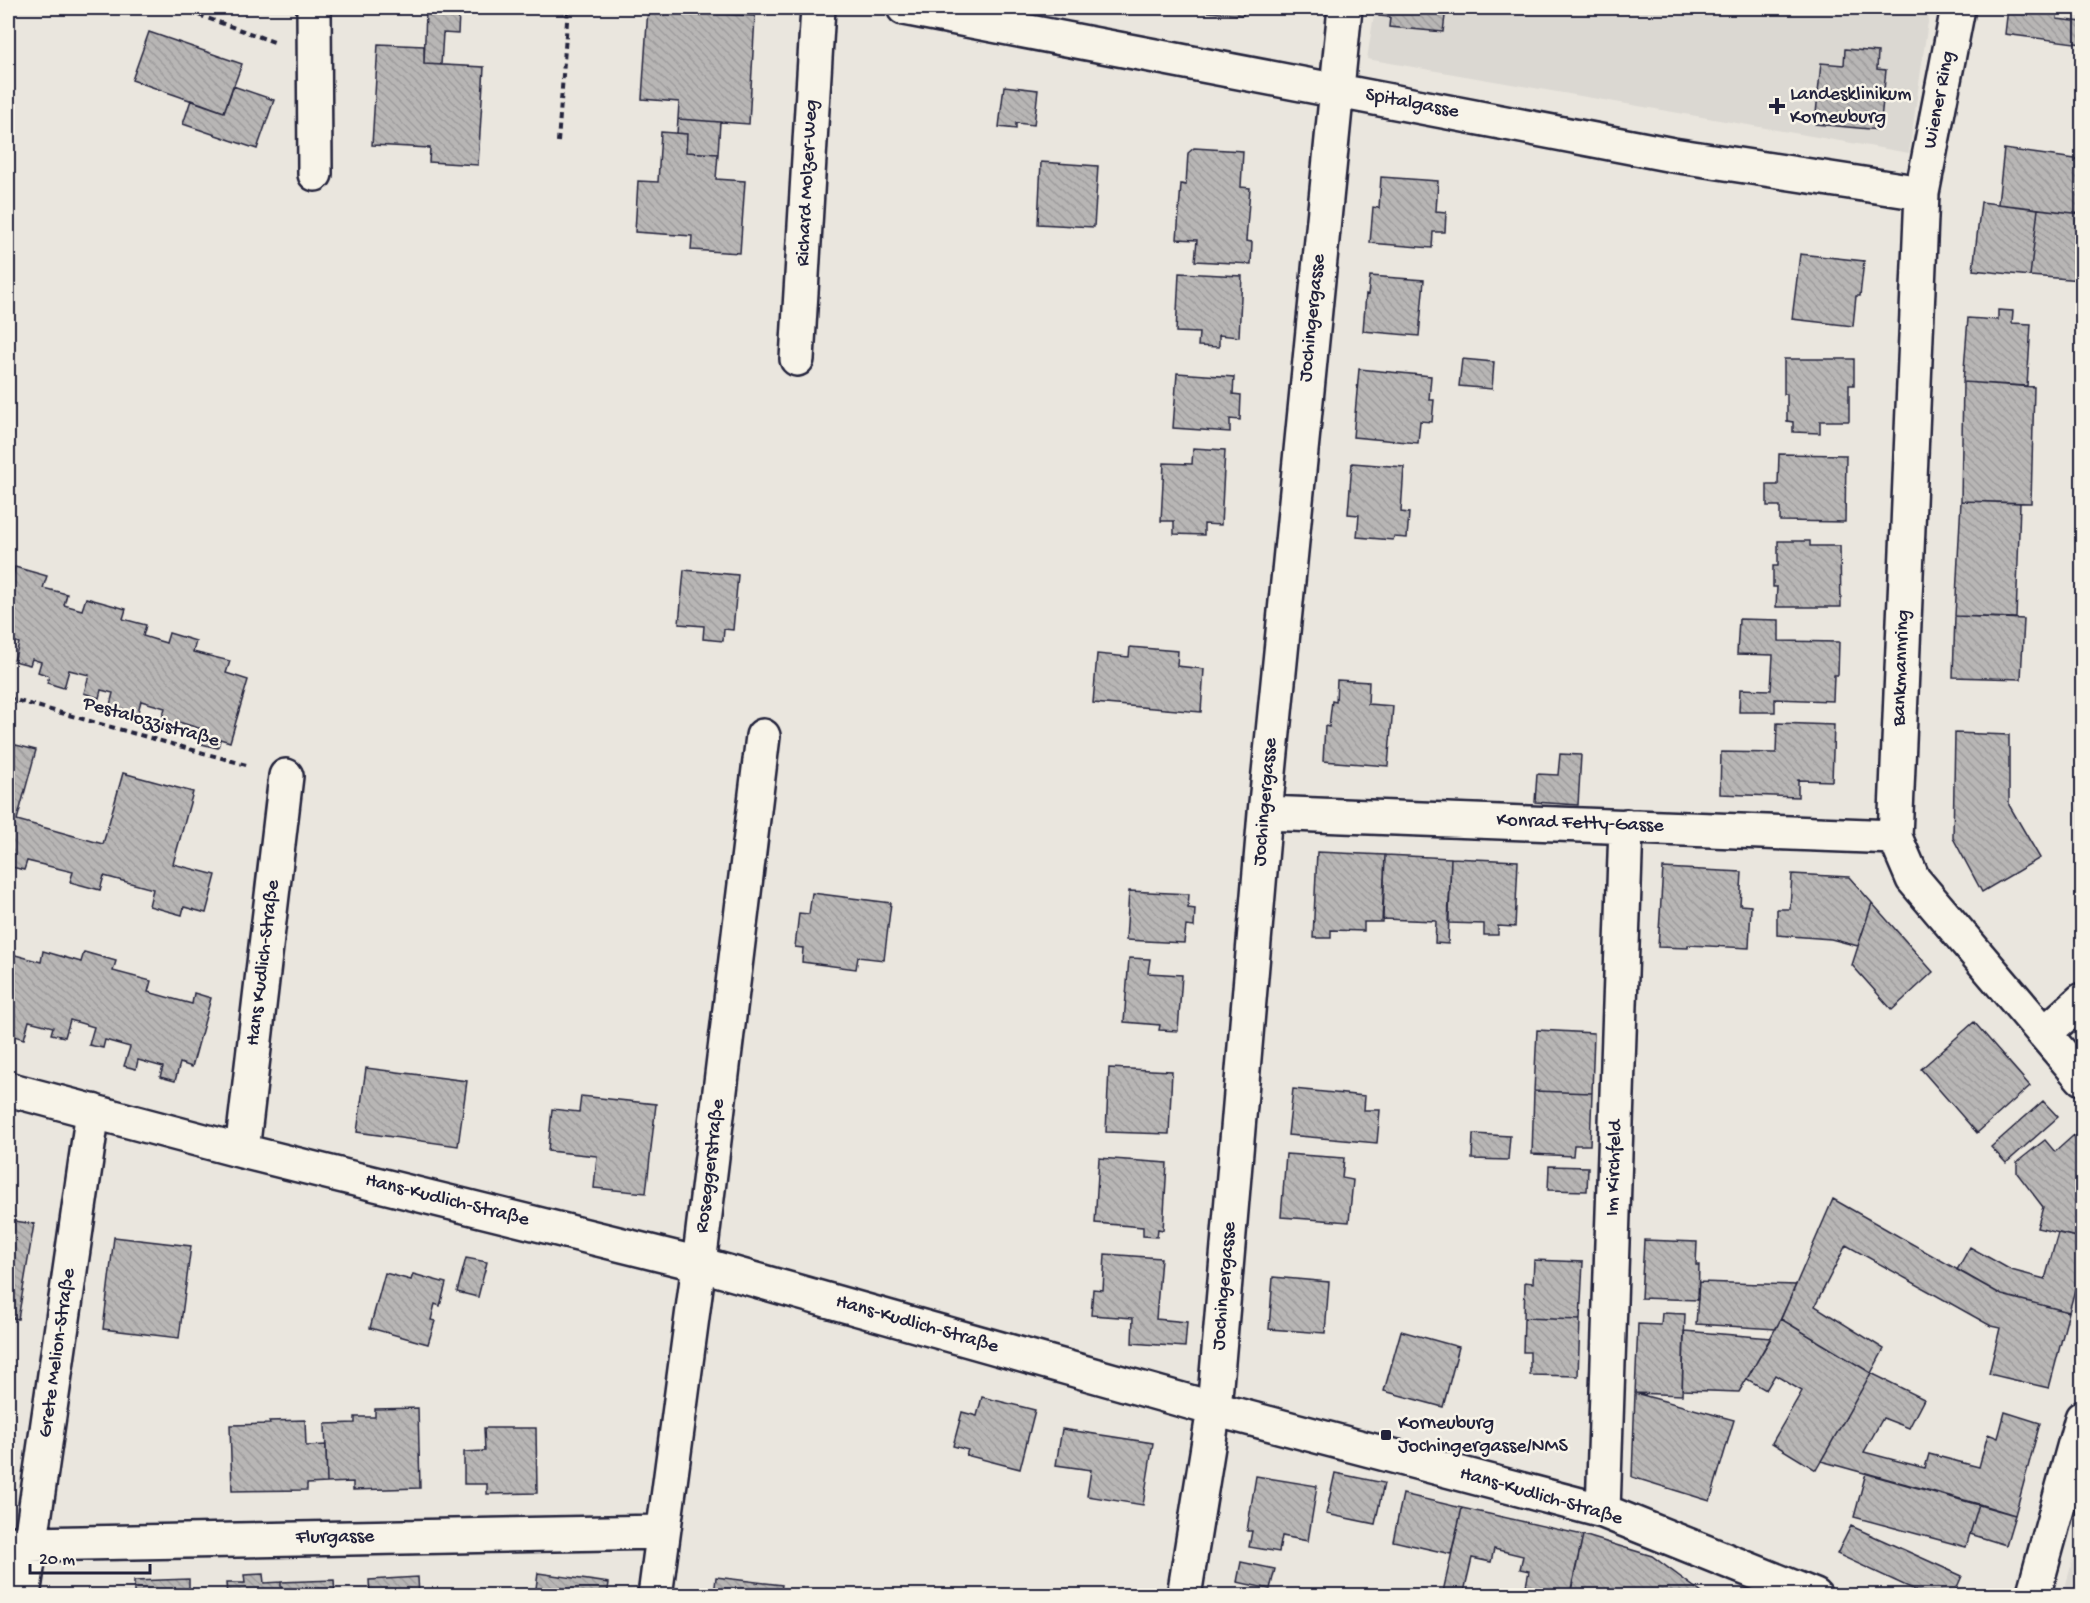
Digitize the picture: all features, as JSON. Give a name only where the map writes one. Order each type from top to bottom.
[{"type":"street","points":[[314,8],[315,174]]},
{"type":"street","name":"Richard Molzer-Weg","points":[[797,359],[818,8]]},
{"type":"street","name":"Spitalgasse","points":[[904,8],[1673,155],[1922,193]]},
{"type":"street","name":"Jochingergasse","points":[[1184,1596],[1214,1409],[1265,813],[1345,8]]},
{"type":"street","name":"Wiener Ring","points":[[1922,193],[1958,8]]},
{"type":"street","name":"Bankmannring","points":[[1922,193],[1895,837],[1913,879],[2082,1078]]},
{"type":"street","name":"Roseggerstraße","points":[[655,1596],[699,1264],[763,736]]},
{"type":"street","name":"Hans Kudlich-Straße","points":[[242,1151],[286,776]]},
{"type":"street","name":"Konrad Fetty-Gasse","points":[[1265,813],[1895,837]]},
{"type":"street","name":"Im Kirchfeld","points":[[1603,1510],[1626,826]]},
{"type":"street","points":[[2045,1033],[2082,1000]]},
{"type":"street","name":"Hans-Kudlich-Straße","points":[[8,1089],[242,1151],[699,1264],[1214,1409],[1603,1510],[1815,1596]]},
{"type":"street","name":"Grete Melion-Straße","points":[[23,1596],[19,1543],[93,1111]]},
{"type":"street","points":[[2033,1596],[2082,1418]]},
{"type":"street","name":"Flurgasse","points":[[19,1543],[662,1532]]},
{"type":"path","points":[[179,8],[284,45],[314,46]]},
{"type":"path","points":[[558,142],[568,8]]},
{"type":"path","name":"Pestalozzistraße","points":[[8,698],[286,776]]},
{"type":"shaded area","name":"Landesklinikum Korneuburg","points":[[1375,8],[1930,8],[1909,153],[1367,59]]},
{"type":"shaded area","points":[[2082,1526],[2082,1595],[2063,1595]]},
{"type":"building","points":[[407,8],[444,8],[444,13],[406,10]]},
{"type":"building","points":[[648,8],[690,8],[690,12],[755,16],[749,124],[678,119],[679,102],[642,99]]},
{"type":"building","points":[[1088,8],[1116,8],[1115,13]]},
{"type":"building","points":[[1184,8],[1244,8],[1243,15],[1184,10]]},
{"type":"building","points":[[1379,8],[1446,8],[1443,32],[1389,27],[1390,17],[1379,16]]},
{"type":"building","points":[[2008,8],[2058,8],[2057,19],[2082,22],[2082,44],[2005,34]]},
{"type":"building","points":[[426,11],[459,13],[458,34],[443,33],[441,65],[424,64]]},
{"type":"building","points":[[149,32],[242,64],[224,112],[132,80]]},
{"type":"building","points":[[378,44],[424,46],[424,64],[484,67],[478,165],[429,162],[430,148],[372,145]]},
{"type":"building","points":[[1845,49],[1878,52],[1877,69],[1886,70],[1880,130],[1815,124],[1821,63],[1844,65]]},
{"type":"building","points":[[233,86],[274,100],[257,149],[183,124],[191,100],[224,112]]},
{"type":"building","points":[[1004,86],[1038,90],[1034,125],[1016,123],[1016,129],[999,127]]},
{"type":"building","points":[[678,119],[720,122],[718,154],[686,152],[687,134],[677,133]]},
{"type":"building","points":[[661,132],[687,134],[686,152],[718,154],[716,179],[745,181],[740,253],[691,250],[692,236],[635,232],[638,181],[658,182]]},
{"type":"building","points":[[1194,148],[1243,151],[1241,187],[1250,188],[1246,241],[1252,242],[1251,264],[1195,261],[1197,240],[1177,239],[1181,184],[1186,185],[1188,153]]},
{"type":"building","points":[[2004,149],[2082,160],[2082,214],[1998,204]]},
{"type":"building","points":[[1041,162],[1098,166],[1094,227],[1038,224]]},
{"type":"building","points":[[1381,177],[1438,181],[1436,211],[1446,212],[1445,232],[1433,232],[1432,248],[1370,243],[1373,207],[1379,208]]},
{"type":"building","points":[[1981,202],[2038,209],[2030,276],[1973,270]]},
{"type":"building","points":[[2038,209],[2082,214],[2082,280],[2030,276]]},
{"type":"building","points":[[1800,254],[1864,261],[1860,296],[1856,296],[1853,326],[1792,319]]},
{"type":"building","points":[[1179,273],[1242,276],[1239,337],[1219,335],[1219,347],[1198,346],[1199,333],[1176,332]]},
{"type":"building","points":[[1370,276],[1424,280],[1419,336],[1363,331]]},
{"type":"building","points":[[1998,310],[2013,311],[2012,323],[2031,324],[2027,386],[1963,382],[1968,318],[1998,320]]},
{"type":"building","points":[[1462,359],[1494,362],[1492,389],[1459,386]]},
{"type":"building","points":[[1784,359],[1854,359],[1854,385],[1849,385],[1849,421],[1820,421],[1820,433],[1793,432],[1793,422],[1787,421]]},
{"type":"building","points":[[1359,369],[1431,376],[1429,400],[1434,400],[1432,422],[1420,421],[1418,443],[1353,437]]},
{"type":"building","points":[[1177,373],[1234,377],[1233,394],[1241,395],[1240,420],[1230,419],[1230,432],[1173,428]]},
{"type":"building","points":[[1963,382],[2034,387],[2031,503],[1961,501]]},
{"type":"building","points":[[1193,448],[1225,450],[1221,525],[1204,524],[1204,535],[1174,534],[1174,521],[1161,521],[1164,463],[1192,464]]},
{"type":"building","points":[[1779,454],[1846,455],[1845,522],[1780,521],[1780,506],[1767,506],[1767,485],[1778,485]]},
{"type":"building","points":[[1352,463],[1404,467],[1401,512],[1409,513],[1407,538],[1394,537],[1393,540],[1357,537],[1359,515],[1348,514]]},
{"type":"building","points":[[1961,501],[2020,503],[2016,618],[1955,616]]},
{"type":"building","points":[[1778,541],[1810,541],[1810,546],[1840,546],[1841,607],[1776,607],[1777,587],[1773,587],[1773,566],[1778,566]]},
{"type":"building","points":[[15,567],[47,576],[43,588],[67,594],[64,605],[82,610],[86,598],[126,609],[123,619],[146,625],[143,636],[166,643],[169,633],[196,641],[193,652],[230,661],[226,673],[248,680],[230,742],[220,739],[218,748],[197,743],[202,729],[175,721],[173,728],[160,725],[165,708],[141,701],[136,719],[121,715],[123,709],[110,705],[113,693],[101,690],[99,698],[84,693],[89,675],[69,670],[64,688],[47,683],[49,676],[38,672],[41,662],[32,659],[30,665],[14,661],[19,643],[8,639],[8,578],[12,579]]},
{"type":"building","points":[[684,570],[738,575],[733,630],[724,629],[723,641],[703,639],[704,626],[679,624]]},
{"type":"building","points":[[1955,616],[2024,619],[2021,679],[1953,677]]},
{"type":"building","points":[[1739,619],[1779,620],[1779,641],[1839,642],[1838,675],[1834,675],[1833,701],[1775,699],[1775,712],[1739,712],[1740,689],[1771,690],[1773,655],[1737,654]]},
{"type":"building","points":[[1130,647],[1178,651],[1177,666],[1204,669],[1201,712],[1093,703],[1097,654],[1129,657]]},
{"type":"building","points":[[1337,680],[1369,682],[1368,704],[1393,706],[1388,766],[1323,761],[1325,726],[1329,727],[1332,701],[1336,702]]},
{"type":"building","points":[[1777,723],[1834,725],[1832,781],[1798,780],[1798,797],[1720,794],[1721,752],[1776,753]]},
{"type":"building","points":[[1955,733],[2009,735],[2009,805],[2040,858],[1982,892],[1953,838]]},
{"type":"building","points":[[8,743],[36,750],[17,820],[103,844],[123,773],[193,792],[173,864],[216,875],[206,913],[184,907],[182,915],[149,906],[153,889],[104,876],[100,890],[70,882],[73,872],[27,861],[24,870],[8,866]]},
{"type":"building","points":[[1560,754],[1581,755],[1578,805],[1535,802],[1537,774],[1558,775]]},
{"type":"building","points":[[1317,852],[1385,855],[1382,922],[1364,922],[1364,931],[1331,930],[1331,938],[1313,938]]},
{"type":"building","points":[[1385,855],[1451,858],[1448,944],[1435,943],[1436,921],[1383,919]]},
{"type":"building","points":[[1451,858],[1518,861],[1515,927],[1498,926],[1498,935],[1484,935],[1484,924],[1448,923]]},
{"type":"building","points":[[1663,868],[1742,872],[1740,905],[1751,906],[1749,948],[1688,945],[1688,948],[1658,947]]},
{"type":"building","points":[[1792,874],[1849,877],[1872,903],[1858,946],[1831,939],[1777,935],[1777,909],[1790,909]]},
{"type":"building","points":[[1129,891],[1189,894],[1188,908],[1195,909],[1194,927],[1186,926],[1184,943],[1126,940]]},
{"type":"building","points":[[812,893],[891,903],[884,960],[858,957],[856,969],[802,962],[803,948],[795,947],[799,913],[809,914]]},
{"type":"building","points":[[1872,903],[1933,972],[1892,1010],[1852,965]]},
{"type":"building","points":[[43,951],[81,962],[84,952],[116,961],[113,971],[151,981],[148,992],[192,1004],[194,993],[211,998],[192,1067],[180,1063],[175,1081],[160,1077],[163,1067],[138,1060],[136,1069],[124,1066],[130,1047],[105,1040],[103,1048],[89,1045],[94,1027],[70,1020],[65,1037],[51,1034],[53,1027],[29,1021],[24,1039],[8,1034],[10,1027],[8,1026],[8,953],[41,962]]},
{"type":"building","points":[[1129,958],[1150,959],[1148,973],[1182,975],[1178,1031],[1159,1030],[1160,1025],[1124,1022]]},
{"type":"building","points":[[1974,1022],[2030,1086],[1977,1133],[1921,1069]]},
{"type":"building","points":[[1537,1030],[1594,1033],[1592,1093],[1534,1091]]},
{"type":"building","points":[[366,1068],[467,1081],[458,1146],[357,1132]]},
{"type":"building","points":[[1109,1068],[1172,1071],[1169,1134],[1106,1132]]},
{"type":"building","points":[[1293,1089],[1365,1096],[1364,1110],[1380,1110],[1377,1143],[1288,1135]]},
{"type":"building","points":[[1534,1091],[1592,1093],[1590,1145],[1574,1145],[1573,1156],[1532,1154]]},
{"type":"building","points":[[581,1096],[656,1104],[646,1193],[594,1188],[597,1156],[548,1151],[552,1109],[579,1112]]},
{"type":"building","points":[[2043,1101],[2058,1117],[2006,1163],[1991,1147]]},
{"type":"building","points":[[1473,1134],[1510,1136],[1508,1160],[1472,1159]]},
{"type":"building","points":[[2074,1135],[2082,1145],[2082,1238],[2037,1228],[2043,1207],[2017,1173],[2017,1162],[2045,1140],[2055,1152]]},
{"type":"building","points":[[1286,1154],[1344,1158],[1342,1178],[1353,1180],[1349,1222],[1281,1217]]},
{"type":"building","points":[[1099,1158],[1167,1163],[1163,1230],[1158,1229],[1157,1237],[1143,1236],[1143,1227],[1095,1223]]},
{"type":"building","points":[[1549,1166],[1588,1167],[1587,1191],[1548,1190]]},
{"type":"building","points":[[1833,1199],[2002,1295],[2069,1312],[2049,1388],[1989,1374],[2000,1328],[1991,1326],[1846,1245],[1815,1306],[1884,1349],[1871,1373],[1781,1319]]},
{"type":"building","points":[[8,1220],[34,1224],[18,1319],[8,1317]]},
{"type":"building","points":[[2058,1233],[2082,1238],[2082,1263],[2069,1312],[2002,1295],[1957,1270],[1970,1247],[2011,1270],[2045,1279]]},
{"type":"building","points":[[114,1237],[191,1246],[179,1338],[103,1329]]},
{"type":"building","points":[[1644,1240],[1697,1242],[1698,1300],[1641,1298]]},
{"type":"building","points":[[1105,1254],[1161,1258],[1156,1319],[1187,1322],[1185,1347],[1132,1343],[1133,1318],[1091,1315],[1093,1289],[1103,1290]]},
{"type":"building","points":[[466,1258],[487,1262],[478,1297],[457,1292]]},
{"type":"building","points":[[1534,1260],[1583,1262],[1580,1320],[1524,1318],[1525,1282],[1533,1283]]},
{"type":"building","points":[[385,1273],[411,1280],[413,1274],[446,1283],[440,1306],[435,1304],[431,1320],[435,1321],[428,1344],[370,1328]]},
{"type":"building","points":[[1273,1277],[1329,1282],[1325,1333],[1269,1329]]},
{"type":"building","points":[[1699,1282],[1796,1285],[1776,1329],[1696,1324]]},
{"type":"building","points":[[1662,1313],[1685,1314],[1682,1395],[1635,1393],[1638,1324],[1661,1325]]},
{"type":"building","points":[[1524,1318],[1580,1320],[1578,1376],[1530,1375],[1530,1352],[1523,1352]]},
{"type":"building","points":[[1781,1319],[1871,1373],[1816,1470],[1772,1443],[1802,1391],[1775,1375],[1766,1390],[1747,1379]]},
{"type":"building","points":[[1401,1331],[1459,1347],[1443,1407],[1384,1391]]},
{"type":"building","points":[[1684,1331],[1771,1338],[1739,1392],[1682,1390]]},
{"type":"building","points":[[1871,1373],[1924,1399],[1909,1428],[1883,1418],[1864,1452],[1925,1468],[1929,1454],[1979,1467],[1988,1434],[1998,1438],[2005,1412],[2040,1423],[2015,1515],[1821,1461]]},
{"type":"building","points":[[1635,1393],[1734,1420],[1710,1501],[1632,1477]]},
{"type":"building","points":[[982,1397],[1035,1410],[1020,1469],[966,1455],[968,1450],[953,1446],[962,1412],[977,1416]]},
{"type":"building","points":[[418,1408],[420,1488],[353,1490],[353,1482],[327,1483],[325,1424],[355,1423],[355,1417],[375,1417],[375,1409]]},
{"type":"building","points":[[305,1420],[306,1446],[326,1445],[327,1483],[307,1484],[307,1490],[232,1491],[230,1425]]},
{"type":"building","points":[[484,1428],[536,1428],[537,1493],[487,1494],[487,1484],[464,1484],[464,1452],[485,1451]]},
{"type":"building","points":[[1062,1429],[1153,1443],[1143,1505],[1087,1496],[1091,1470],[1056,1465]]},
{"type":"building","points":[[1335,1473],[1384,1483],[1375,1524],[1326,1514]]},
{"type":"building","points":[[1866,1473],[1979,1504],[1966,1547],[1854,1517]]},
{"type":"building","points":[[1256,1476],[1317,1486],[1308,1541],[1282,1536],[1279,1552],[1249,1547],[1252,1531],[1247,1531]]},
{"type":"building","points":[[1403,1494],[1462,1508],[1451,1554],[1393,1541]]},
{"type":"building","points":[[1979,1504],[2015,1515],[2006,1545],[1970,1534]]},
{"type":"building","points":[[1462,1508],[1583,1535],[1570,1596],[1535,1596],[1537,1588],[1526,1586],[1529,1571],[1520,1569],[1523,1556],[1494,1549],[1491,1562],[1472,1558],[1463,1596],[1442,1596]]},
{"type":"building","points":[[1851,1526],[1962,1576],[1953,1596],[1928,1596],[1837,1554]]},
{"type":"building","points":[[1583,1535],[1652,1556],[1706,1596],[1580,1596],[1570,1593]]},
{"type":"building","points":[[1241,1562],[1275,1569],[1270,1589],[1237,1582]]},
{"type":"building","points":[[538,1573],[609,1583],[607,1596],[535,1596]]},
{"type":"building","points":[[263,1574],[264,1583],[281,1582],[281,1596],[227,1596],[226,1583],[245,1583],[244,1575]]},
{"type":"building","points":[[418,1577],[419,1596],[370,1596],[369,1580]]},
{"type":"building","points":[[716,1577],[782,1585],[780,1596],[714,1596]]},
{"type":"building","points":[[189,1579],[189,1596],[134,1596],[134,1581]]},
{"type":"building","points":[[334,1580],[335,1596],[281,1596],[281,1582]]},
{"type":"place","name":"Landesklinikum Korneuburg","points":[[1777,106]]},
{"type":"place","name":"Korneuburg Jochingergasse/NMS","points":[[1386,1435]]}]
